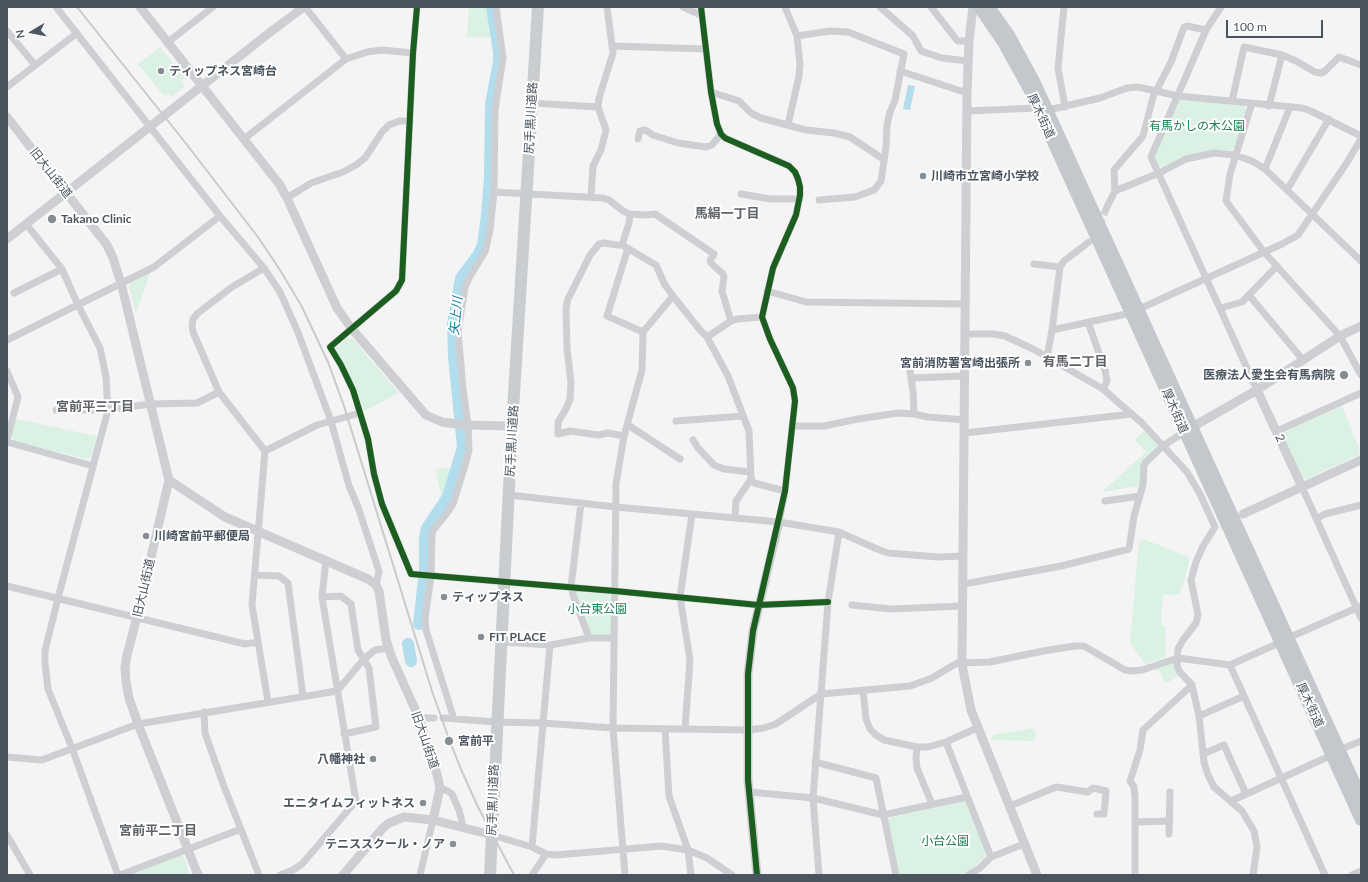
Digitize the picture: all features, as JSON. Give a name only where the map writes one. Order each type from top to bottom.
[{"type":"highway","name":"厚木街道","points":[[979,7],[1003,42],[1042,109]]},
{"type":"highway","name":"厚木街道","points":[[989,7],[1009,35],[1028,69],[1042,109],[1336,753],[1361,820]]},
{"type":"highway","name":"厚木街道","points":[[1336,753],[1361,797]]},
{"type":"main road","name":"尻手黒川道路","points":[[490,875],[496,722],[502,642],[512,426],[538,7]]},
{"type":"street","points":[[56,7],[220,216],[264,268],[280,292],[297,330],[333,421],[349,486],[358,507],[379,571],[376,585],[368,579],[326,560],[225,517],[169,480]]},
{"type":"street","points":[[140,7],[280,185],[337,308],[352,329],[426,414],[442,422],[464,425],[512,426]]},
{"type":"street","points":[[168,42],[213,7]]},
{"type":"street","points":[[7,239],[273,30],[305,7],[346,59]]},
{"type":"street","points":[[417,7],[413,53],[402,280],[396,291],[330,348],[341,365],[353,390],[358,414],[368,439],[374,474],[382,504],[412,574],[572,587],[758,605],[828,602]]},
{"type":"street","points":[[454,719],[426,630],[426,576],[432,534],[434,529],[453,504],[462,478],[469,450],[464,425],[458,331],[465,287],[488,244],[494,192],[495,110],[503,58],[496,7]]},
{"type":"street","points":[[591,197],[593,166],[601,150],[606,130],[598,107],[599,98],[612,53],[607,7]]},
{"type":"street","points":[[683,7],[702,15]]},
{"type":"street","points":[[701,7],[711,92],[717,124],[721,134],[725,138],[790,166],[795,172],[800,187],[800,199],[796,215],[773,268],[762,317],[770,339],[793,388],[795,401],[785,491],[779,522],[758,605],[753,631],[748,674],[748,746],[750,792],[757,875]]},
{"type":"street","points":[[785,7],[797,36],[800,65],[800,76],[788,125]]},
{"type":"street","points":[[931,7],[956,40],[970,41]]},
{"type":"street","points":[[973,7],[968,61],[967,93],[964,584],[962,663],[968,699],[977,728],[1037,875]]},
{"type":"street","points":[[1064,7],[1058,77],[1064,107]]},
{"type":"street","points":[[1221,7],[1206,30],[1151,157],[1257,390]]},
{"type":"street","points":[[884,8],[913,36],[921,51],[942,58],[968,61]]},
{"type":"street","points":[[1106,209],[1115,191],[1114,170],[1143,136],[1154,97],[1171,62],[1184,27],[1187,26],[1206,30]]},
{"type":"street","points":[[7,30],[35,65]]},
{"type":"street","points":[[797,36],[830,31],[848,32],[904,54],[895,100],[886,125],[886,147],[883,159],[881,181],[874,190],[855,197],[819,200]]},
{"type":"street","points":[[7,87],[77,33]]},
{"type":"street","points":[[612,46],[706,49]]},
{"type":"street","points":[[1232,101],[1244,47],[1282,55],[1315,72],[1321,73],[1339,57],[1361,65]]},
{"type":"street","points":[[244,139],[346,59],[367,52],[381,50],[413,53]]},
{"type":"street","points":[[1269,106],[1282,55]]},
{"type":"street","points":[[900,71],[967,93]]},
{"type":"street","points":[[967,111],[1064,107],[1100,98],[1132,87],[1138,87],[1157,90],[1178,96],[1290,107],[1312,111],[1361,136]]},
{"type":"street","points":[[711,92],[739,101],[751,113],[761,118],[806,130],[834,133],[850,137],[883,159]]},
{"type":"street","points":[[532,103],[598,107]]},
{"type":"street","points":[[1252,103],[1235,155],[1230,174],[1226,201],[1264,252],[1340,336],[1361,375]]},
{"type":"street","points":[[1265,169],[1290,107]]},
{"type":"street","name":"旧大山街道","points":[[7,117],[107,245],[121,283],[169,480],[127,655],[125,668],[126,682],[129,698],[138,724],[198,875]]},
{"type":"street","points":[[1287,190],[1329,119]]},
{"type":"street","points":[[287,198],[311,183],[343,172],[356,165],[366,158],[382,132],[389,125],[399,121],[410,121]]},
{"type":"street","points":[[638,139],[640,131],[645,130],[653,135],[678,143],[706,147],[712,145],[721,134]]},
{"type":"street","points":[[1052,330],[1135,311],[1291,240],[1298,235],[1361,139]]},
{"type":"street","points":[[1115,191],[1159,173],[1186,159],[1214,153],[1235,155],[1252,160],[1265,169],[1361,261]]},
{"type":"street","points":[[494,192],[591,197],[609,200],[623,211],[630,214],[646,216],[655,214],[714,254],[710,263],[723,274],[722,291],[731,321]]},
{"type":"street","points":[[741,194],[770,199],[800,199]]},
{"type":"street","points":[[630,214],[625,246],[607,316],[642,332]]},
{"type":"street","points":[[7,340],[154,267],[220,216]]},
{"type":"street","points":[[26,224],[62,269],[100,348],[106,377],[108,410],[45,651],[48,689],[72,748],[119,875],[240,829]]},
{"type":"street","points":[[1047,357],[1060,268],[1064,262],[1088,242]]},
{"type":"street","points":[[624,436],[608,433],[598,435],[570,431],[558,434],[558,422],[570,399],[571,382],[567,363],[566,308],[568,299],[590,255],[599,244],[604,243],[625,246],[656,265],[665,285],[707,337],[728,376],[749,431],[751,476],[754,483],[785,491]]},
{"type":"street","points":[[1034,264],[1060,268]]},
{"type":"street","points":[[1221,308],[1242,302],[1277,266]]},
{"type":"street","points":[[264,268],[232,287],[198,313],[193,319],[192,325],[193,332],[219,392],[265,451],[256,575],[252,605],[268,702]]},
{"type":"street","points":[[14,293],[62,269]]},
{"type":"street","points":[[767,291],[806,302],[966,304]]},
{"type":"street","points":[[1249,295],[1303,360]]},
{"type":"street","points":[[625,875],[613,728],[616,484],[624,436],[642,370],[642,332],[673,296]]},
{"type":"street","points":[[707,337],[731,321],[737,319],[762,317]]},
{"type":"street","points":[[1088,322],[1105,370],[1107,381],[1103,389]]},
{"type":"street","points":[[964,584],[1061,566],[1129,549],[1134,516],[1140,496],[1144,466],[1146,462],[1163,446],[1189,429],[1257,390],[1340,336],[1361,326]]},
{"type":"street","points":[[966,334],[994,334],[1017,340],[1103,389],[1132,414],[1163,446],[1187,472],[1200,494],[1215,526],[1203,546],[1196,562],[1192,580],[1198,615],[1196,623],[1182,640],[1178,650],[1177,665],[1179,671],[1192,685],[1200,716],[1203,754],[1208,775],[1214,787],[1242,811],[1254,831],[1257,847],[1253,875]]},
{"type":"street","points":[[7,371],[18,397],[7,441],[93,466]]},
{"type":"street","points":[[914,414],[913,391],[910,375],[965,376]]},
{"type":"street","name":"2","points":[[1257,390],[1302,487]]},
{"type":"street","points":[[56,410],[108,410],[151,404],[197,403],[219,392]]},
{"type":"street","points":[[1277,431],[1361,393]]},
{"type":"street","points":[[793,426],[824,426],[898,413],[965,420]]},
{"type":"street","points":[[265,451],[317,425],[358,414]]},
{"type":"street","points":[[965,433],[1132,414]]},
{"type":"street","points":[[676,421],[743,416]]},
{"type":"street","points":[[628,425],[680,458]]},
{"type":"street","points":[[693,440],[698,448],[714,465],[751,476]]},
{"type":"street","points":[[1242,514],[1361,460]]},
{"type":"street","points":[[735,517],[736,501],[751,476]]},
{"type":"street","points":[[1302,487],[1359,607],[1361,618]]},
{"type":"street","points":[[509,495],[616,507],[779,522],[840,532],[870,547],[888,553],[938,557],[964,556]]},
{"type":"street","points":[[1105,501],[1140,496]]},
{"type":"street","points":[[581,503],[572,587],[573,595],[589,638]]},
{"type":"street","points":[[1316,519],[1325,514],[1361,505]]},
{"type":"street","points":[[685,729],[690,660],[680,597],[692,514]]},
{"type":"street","points":[[819,875],[812,798],[828,602],[840,532]]},
{"type":"street","points":[[280,875],[294,870],[302,864],[356,801],[322,597],[326,560]]},
{"type":"street","points":[[256,575],[279,576],[288,583],[303,696]]},
{"type":"street","name":"旧大山街道","points":[[376,585],[379,591],[386,640],[419,718],[433,760],[440,788],[433,820]]},
{"type":"street","points":[[7,586],[245,644],[258,642]]},
{"type":"street","points":[[322,597],[341,596],[350,604],[358,650],[369,668],[376,727],[344,734]]},
{"type":"street","points":[[852,605],[891,608],[963,606]]},
{"type":"street","points":[[443,718],[613,728],[748,730],[764,728],[776,724],[821,694],[910,686],[932,678],[957,663],[990,662],[1076,646],[1084,646],[1125,670],[1131,671],[1142,670],[1178,658],[1230,665],[1359,607]]},
{"type":"street","points":[[502,642],[550,645],[589,638],[614,638]]},
{"type":"street","points":[[532,847],[550,645]]},
{"type":"street","points":[[7,757],[42,760],[138,724],[337,690],[363,660],[376,650],[389,648]]},
{"type":"street","points":[[1230,665],[1325,875]]},
{"type":"street","points":[[1135,875],[1136,797],[1130,780],[1140,750],[1143,730],[1192,685]]},
{"type":"street","points":[[862,690],[866,720],[870,729],[884,740],[917,746],[933,746],[946,742],[977,728]]},
{"type":"street","points":[[1200,716],[1244,696]]},
{"type":"street","points":[[204,712],[205,733],[240,829],[259,875]]},
{"type":"street","points":[[419,718],[434,718]]},
{"type":"street","points":[[665,729],[669,796],[688,850],[691,875]]},
{"type":"street","points":[[1231,801],[1361,741]]},
{"type":"street","points":[[946,742],[991,857]]},
{"type":"street","points":[[1203,754],[1224,745],[1246,794]]},
{"type":"street","points":[[917,746],[917,768],[932,804]]},
{"type":"street","points":[[815,762],[876,778],[896,875]]},
{"type":"street","points":[[1010,806],[1056,787],[1088,792],[1093,788],[1106,790],[1104,814],[1097,814]]},
{"type":"street","points":[[440,788],[452,794],[459,810],[462,828]]},
{"type":"street","points":[[750,792],[812,798],[883,815],[967,797]]},
{"type":"street","points":[[1169,834],[1170,792]]},
{"type":"street","points":[[343,875],[389,823],[404,817],[433,820],[492,835],[532,847],[546,854],[556,855],[623,848],[661,846],[688,850],[707,858],[732,875]]},
{"type":"street","points":[[420,875],[433,820]]},
{"type":"street","points":[[1136,822],[1170,821]]},
{"type":"street","points":[[7,835],[30,875]]},
{"type":"street","points":[[968,875],[979,872],[991,857],[1024,844]]},
{"type":"street","points":[[532,875],[546,854]]},
{"type":"street","points":[[1352,875],[1361,871]]},
{"type":"green space","points":[[469,7],[489,7],[494,38],[467,37]]},
{"type":"green space","name":"ティップネス宮崎台","points":[[160,47],[185,78],[181,81],[185,86],[172,97],[169,93],[165,96],[164,94],[163,95],[138,64]]},
{"type":"green space","name":"有馬かしの木公園","points":[[1184,99],[1244,106],[1247,110],[1235,148],[1230,151],[1218,150],[1196,153],[1163,167],[1159,165],[1155,157],[1179,101]]},
{"type":"green space","points":[[150,273],[136,314],[129,287],[131,283]]},
{"type":"green space","points":[[347,338],[353,339],[399,393],[364,411],[355,386],[336,353],[336,348]]},
{"type":"green space","points":[[1342,406],[1360,451],[1359,455],[1306,479],[1301,477],[1283,436],[1284,432]]},
{"type":"green space","points":[[16,419],[97,436],[91,457],[87,459],[14,441],[11,437]]},
{"type":"green space","points":[[1144,430],[1158,446],[1142,462],[1140,486],[1102,492],[1146,452],[1135,440]]},
{"type":"green space","points":[[435,469],[454,469],[447,497],[441,504],[439,496],[441,494]]},
{"type":"green space","points":[[1145,540],[1190,558],[1179,595],[1163,594],[1161,625],[1165,626],[1166,657],[1145,664],[1130,643],[1139,541]]},
{"type":"green space","name":"小台東公園","points":[[576,592],[609,594],[612,598],[612,632],[608,636],[592,635],[588,631],[574,595]]},
{"type":"green space","points":[[1171,663],[1175,666],[1178,676],[1167,683],[1164,682],[1160,671],[1156,670],[1155,668]]},
{"type":"green space","points":[[1033,728],[1036,736],[1033,741],[990,740],[993,735]]},
{"type":"green space","name":"小台公園","points":[[965,801],[968,803],[987,852],[986,857],[971,869],[959,875],[898,875],[887,822],[890,818]]},
{"type":"green space","points":[[179,855],[184,857],[190,875],[128,875]]},
{"type":"water","points":[[908,85],[915,86],[910,110],[903,109]]},
{"type":"waterway","name":"矢上川","points":[[419,624],[425,571],[425,538],[427,528],[448,497],[463,447],[454,356],[453,324],[461,278],[479,254],[483,245],[487,215],[490,178],[491,104],[499,62],[499,52],[492,7]]},
{"type":"waterway","name":"矢上川","points":[[408,644],[411,661]]},
{"type":"tunnel","points":[[1100,225],[1106,209]]},
{"type":"railway","points":[[77,7],[184,141],[258,237],[301,305],[328,362],[344,406],[432,691],[449,739],[477,805],[514,875]]},
{"type":"cycle path","points":[[417,7],[413,53],[402,280],[396,291],[330,347],[341,365],[353,390],[368,439],[374,474],[382,504],[411,574],[615,591],[758,605],[828,602]]},
{"type":"cycle path","points":[[701,7],[711,92],[717,124],[721,134],[725,138],[789,166],[795,172],[800,187],[796,215],[773,268],[762,317],[770,339],[793,388],[795,401],[785,491],[753,631],[748,674],[748,780],[757,875]]},
{"type":"place","name":"ティップネス宮崎台","points":[[161,71]]},
{"type":"place","name":"川崎市立宮崎小学校","points":[[923,176]]},
{"type":"place","name":"Takano Clinic","points":[[52,219]]},
{"type":"place","name":"宮前消防署宮崎出張所","points":[[1028,363]]},
{"type":"place","name":"医療法人愛生会有馬病院","points":[[1344,375]]},
{"type":"place","name":"川崎宮前平郵便局","points":[[146,536]]},
{"type":"place","name":"ティップネス","points":[[444,597]]},
{"type":"place","name":"FIT PLACE","points":[[481,637]]},
{"type":"place","name":"宮前平","points":[[449,741]]},
{"type":"place","name":"八幡神社","points":[[373,759]]},
{"type":"place","name":"エニタイムフィットネス","points":[[423,803]]},
{"type":"place","name":"テニススクール・ノア","points":[[453,844]]},
{"type":"district","name":"馬絹一丁目","points":[[727,214]]},
{"type":"district","name":"有馬二丁目","points":[[1075,362]]},
{"type":"district","name":"宮前平三丁目","points":[[95,407]]},
{"type":"district","name":"宮前平二丁目","points":[[158,831]]}]
